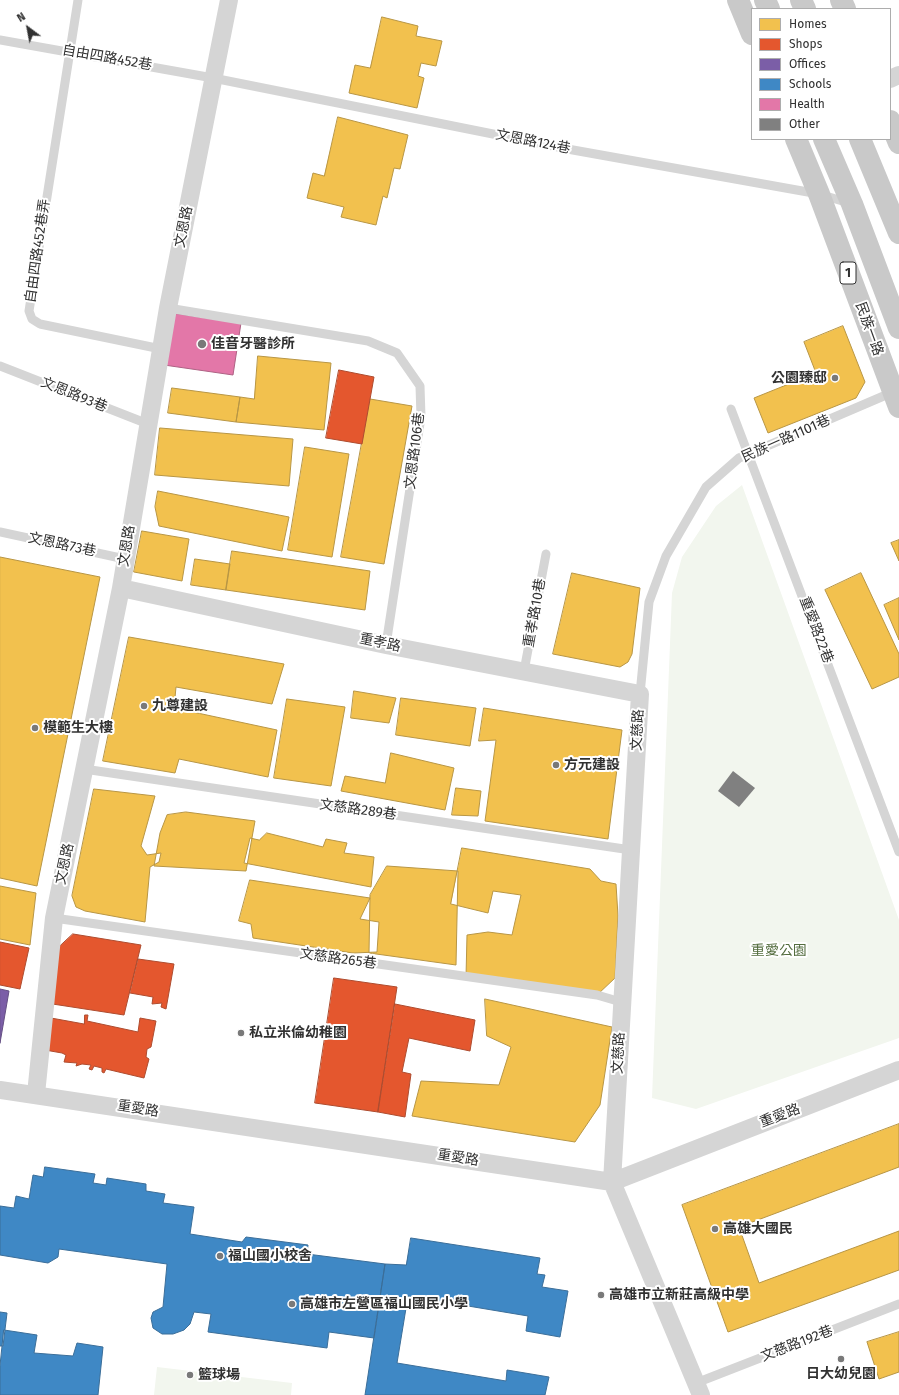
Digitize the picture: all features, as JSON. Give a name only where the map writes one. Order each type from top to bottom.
[{"type":"main road","points":[[738,0],[751,32]]},
{"type":"main road","points":[[891,123],[899,143]]},
{"type":"main road","name":"民族一路","points":[[796,140],[819,194],[897,397]]},
{"type":"main road","name":"民族一路","points":[[824,140],[852,204],[899,328]]},
{"type":"main road","points":[[860,140],[899,233]]},
{"type":"street","name":"文恩路","points":[[36,1094],[54,918],[121,588],[168,308],[229,0]]},
{"type":"street","name":"重孝路","points":[[121,588],[386,644],[640,694]]},
{"type":"street","name":"文慈路","points":[[640,694],[612,1182],[698,1389]]},
{"type":"street","name":"重愛路","points":[[0,1090],[36,1094],[612,1182],[899,1070]]},
{"type":"lane","name":"自由四路452巷弄","points":[[78,0],[29,311],[32,319],[40,324],[161,349]]},
{"type":"lane","name":"自由四路452巷","points":[[0,40],[69,51],[214,78]]},
{"type":"lane","name":"文恩路124巷","points":[[214,78],[566,149],[819,194],[852,204]]},
{"type":"lane","name":"文恩路106巷","points":[[168,308],[368,340],[398,353],[420,386],[422,417],[386,644]]},
{"type":"lane","name":"文恩路93巷","points":[[0,366],[148,424]]},
{"type":"lane","name":"民族一路1101巷","points":[[640,694],[649,602],[666,556],[706,487],[739,458],[897,397]]},
{"type":"lane","name":"重愛路22巷","points":[[731,410],[899,852]]},
{"type":"lane","name":"文恩路73巷","points":[[0,532],[125,559]]},
{"type":"lane","name":"重孝路10巷","points":[[524,671],[546,554]]},
{"type":"lane","name":"文慈路289巷","points":[[84,769],[631,850]]},
{"type":"lane","name":"文慈路265巷","points":[[54,918],[597,995],[622,1002]]},
{"type":"lane","name":"文慈路192巷","points":[[698,1389],[899,1304]]},
{"type":"green space","name":"重愛公園","points":[[742,485],[899,920],[899,1038],[696,1109],[652,1098],[672,593],[682,557],[716,506]]},
{"type":"green space","name":"籃球場","points":[[157,1367],[292,1383],[291,1395],[154,1395]]},
{"type":"building: Homes","points":[[382,17],[418,26],[416,36],[442,41],[436,66],[421,63],[418,76],[424,78],[417,108],[349,93],[355,65],[370,68]]},
{"type":"building: Homes","points":[[338,117],[408,135],[400,169],[394,168],[387,198],[383,196],[376,225],[341,217],[344,207],[307,198],[313,173],[324,176]]},
{"type":"building: Homes","name":"公園臻邸","points":[[843,326],[865,382],[856,398],[768,433],[754,398],[816,373],[804,342]]},
{"type":"building: Homes","points":[[258,356],[331,363],[324,430],[236,422],[240,397],[254,399]]},
{"type":"building: Homes","points":[[172,388],[240,397],[236,422],[168,413]]},
{"type":"building: Homes","points":[[370,399],[412,406],[384,564],[341,557]]},
{"type":"building: Homes","points":[[160,428],[293,439],[289,486],[155,475]]},
{"type":"building: Homes","points":[[305,447],[349,454],[332,557],[288,550]]},
{"type":"building: Homes","points":[[158,491],[289,517],[282,551],[159,526],[155,507]]},
{"type":"building: Homes","points":[[142,531],[189,539],[182,581],[134,572]]},
{"type":"building: Homes","points":[[899,540],[899,561],[891,543]]},
{"type":"building: Homes","points":[[232,551],[370,571],[365,610],[226,590]]},
{"type":"building: Homes","name":"模範生大樓","points":[[0,557],[100,577],[37,886],[0,878]]},
{"type":"building: Homes","points":[[195,559],[230,564],[226,590],[191,585]]},
{"type":"building: Homes","points":[[572,573],[640,588],[632,654],[628,662],[620,667],[553,654]]},
{"type":"building: Homes","points":[[861,573],[899,654],[899,677],[872,689],[825,590]]},
{"type":"building: Homes","points":[[899,598],[899,640],[884,605]]},
{"type":"building: Homes","name":"九尊建設","points":[[129,637],[284,664],[272,704],[176,687],[174,708],[277,730],[268,777],[179,759],[175,773],[103,761]]},
{"type":"building: Homes","points":[[354,691],[396,698],[389,723],[351,718]]},
{"type":"building: Homes","points":[[401,698],[476,708],[470,746],[396,735]]},
{"type":"building: Homes","points":[[287,699],[345,707],[331,786],[274,778]]},
{"type":"building: Homes","name":"方元建設","points":[[484,708],[622,730],[608,839],[485,821],[496,740],[479,741]]},
{"type":"building: Homes","points":[[391,753],[454,768],[445,810],[341,791],[345,776],[385,783]]},
{"type":"building: Homes","points":[[456,788],[481,791],[478,816],[452,815]]},
{"type":"building: Homes","points":[[94,789],[155,796],[141,846],[147,855],[161,853],[159,862],[150,867],[145,922],[85,911],[76,907],[72,896]]},
{"type":"building: Homes","points":[[186,812],[255,821],[246,871],[154,866],[160,833],[167,815]]},
{"type":"building: Homes","points":[[267,833],[323,847],[326,839],[347,843],[344,853],[374,857],[371,887],[244,863],[250,838],[259,840]]},
{"type":"building: Homes","points":[[462,848],[590,869],[601,881],[616,884],[618,916],[615,978],[597,995],[466,977],[467,935],[488,932],[512,935],[521,895],[493,891],[488,913],[451,904]]},
{"type":"building: Homes","points":[[387,866],[458,871],[456,965],[369,953],[370,895]]},
{"type":"building: Homes","points":[[250,880],[370,898],[360,919],[379,922],[377,952],[353,953],[253,938],[251,924],[239,921]]},
{"type":"building: Homes","points":[[0,886],[36,893],[30,945],[0,939]]},
{"type":"building: Homes","points":[[485,999],[612,1027],[600,1105],[575,1142],[412,1116],[421,1081],[499,1085],[511,1047],[487,1036]]},
{"type":"building: Homes","name":"高雄大國民","points":[[899,1124],[899,1167],[739,1227],[759,1283],[899,1231],[899,1270],[728,1332],[682,1205]]},
{"type":"building: Homes","points":[[899,1332],[899,1372],[879,1379],[867,1342]]},
{"type":"building: Shops","points":[[339,370],[374,377],[362,444],[326,438]]},
{"type":"building: Shops","points":[[73,934],[141,945],[124,1015],[46,1003],[59,947]]},
{"type":"building: Shops","points":[[0,942],[29,948],[20,989],[0,985]]},
{"type":"building: Shops","points":[[138,959],[174,964],[166,1009],[161,1007],[162,1003],[152,1004],[153,997],[130,993]]},
{"type":"building: Shops","points":[[334,978],[397,987],[378,1112],[315,1103]]},
{"type":"building: Shops","points":[[395,1004],[475,1020],[470,1051],[409,1038],[402,1072],[411,1074],[405,1117],[378,1112]]},
{"type":"building: Shops","points":[[85,1015],[88,1015],[87,1021],[138,1032],[140,1018],[156,1021],[151,1047],[147,1049],[146,1057],[149,1059],[144,1078],[106,1069],[104,1073],[102,1072],[102,1068],[94,1066],[92,1070],[89,1069],[91,1065],[82,1064],[76,1066],[77,1063],[64,1062],[66,1055],[45,1050],[51,1018],[84,1024]]},
{"type":"building: Offices","points":[[0,989],[9,991],[0,1043]]},
{"type":"building: Schools","name":"福山國小校舍","points":[[45,1167],[95,1174],[93,1183],[106,1185],[107,1178],[146,1184],[146,1191],[165,1194],[163,1203],[194,1207],[190,1234],[242,1242],[246,1237],[308,1245],[307,1254],[385,1264],[374,1338],[329,1332],[327,1348],[208,1332],[211,1314],[194,1312],[190,1324],[184,1330],[173,1334],[162,1334],[153,1328],[151,1318],[153,1312],[163,1307],[167,1264],[59,1249],[58,1257],[48,1263],[0,1255],[0,1206],[14,1208],[16,1196],[29,1199],[33,1175],[43,1177]]},
{"type":"building: Schools","points":[[411,1238],[540,1258],[537,1274],[545,1275],[542,1287],[568,1291],[560,1337],[526,1331],[528,1316],[408,1296],[397,1363],[506,1381],[507,1370],[549,1377],[545,1395],[365,1395],[385,1264],[406,1265]]},
{"type":"building: Schools","points":[[0,1312],[7,1313],[3,1346],[0,1346]]},
{"type":"building: Schools","points":[[4,1330],[37,1335],[34,1353],[73,1356],[77,1343],[103,1347],[98,1395],[0,1395],[0,1366]]},
{"type":"building: Health","name":"佳音牙醫診所","points":[[172,313],[241,323],[233,375],[164,365]]},
{"type":"building: Other","points":[[733,771],[755,788],[739,807],[718,791]]},
{"type":"place","name":"佳音牙醫診所","points":[[202,344]]},
{"type":"place","name":"公園臻邸","points":[[835,378]]},
{"type":"place","name":"九尊建設","points":[[144,706]]},
{"type":"place","name":"模範生大樓","points":[[35,728]]},
{"type":"place","name":"方元建設","points":[[556,765]]},
{"type":"place","name":"私立米倫幼稚園","points":[[241,1033]]},
{"type":"place","name":"高雄大國民","points":[[715,1229]]},
{"type":"place","name":"福山國小校舍","points":[[220,1256]]},
{"type":"place","name":"高雄市立新莊高級中學","points":[[601,1295]]},
{"type":"place","name":"高雄市左營區福山國民小學","points":[[292,1304]]},
{"type":"place","name":"日大幼兒園","points":[[841,1359]]},
{"type":"place","name":"籃球場","points":[[190,1375]]}]
